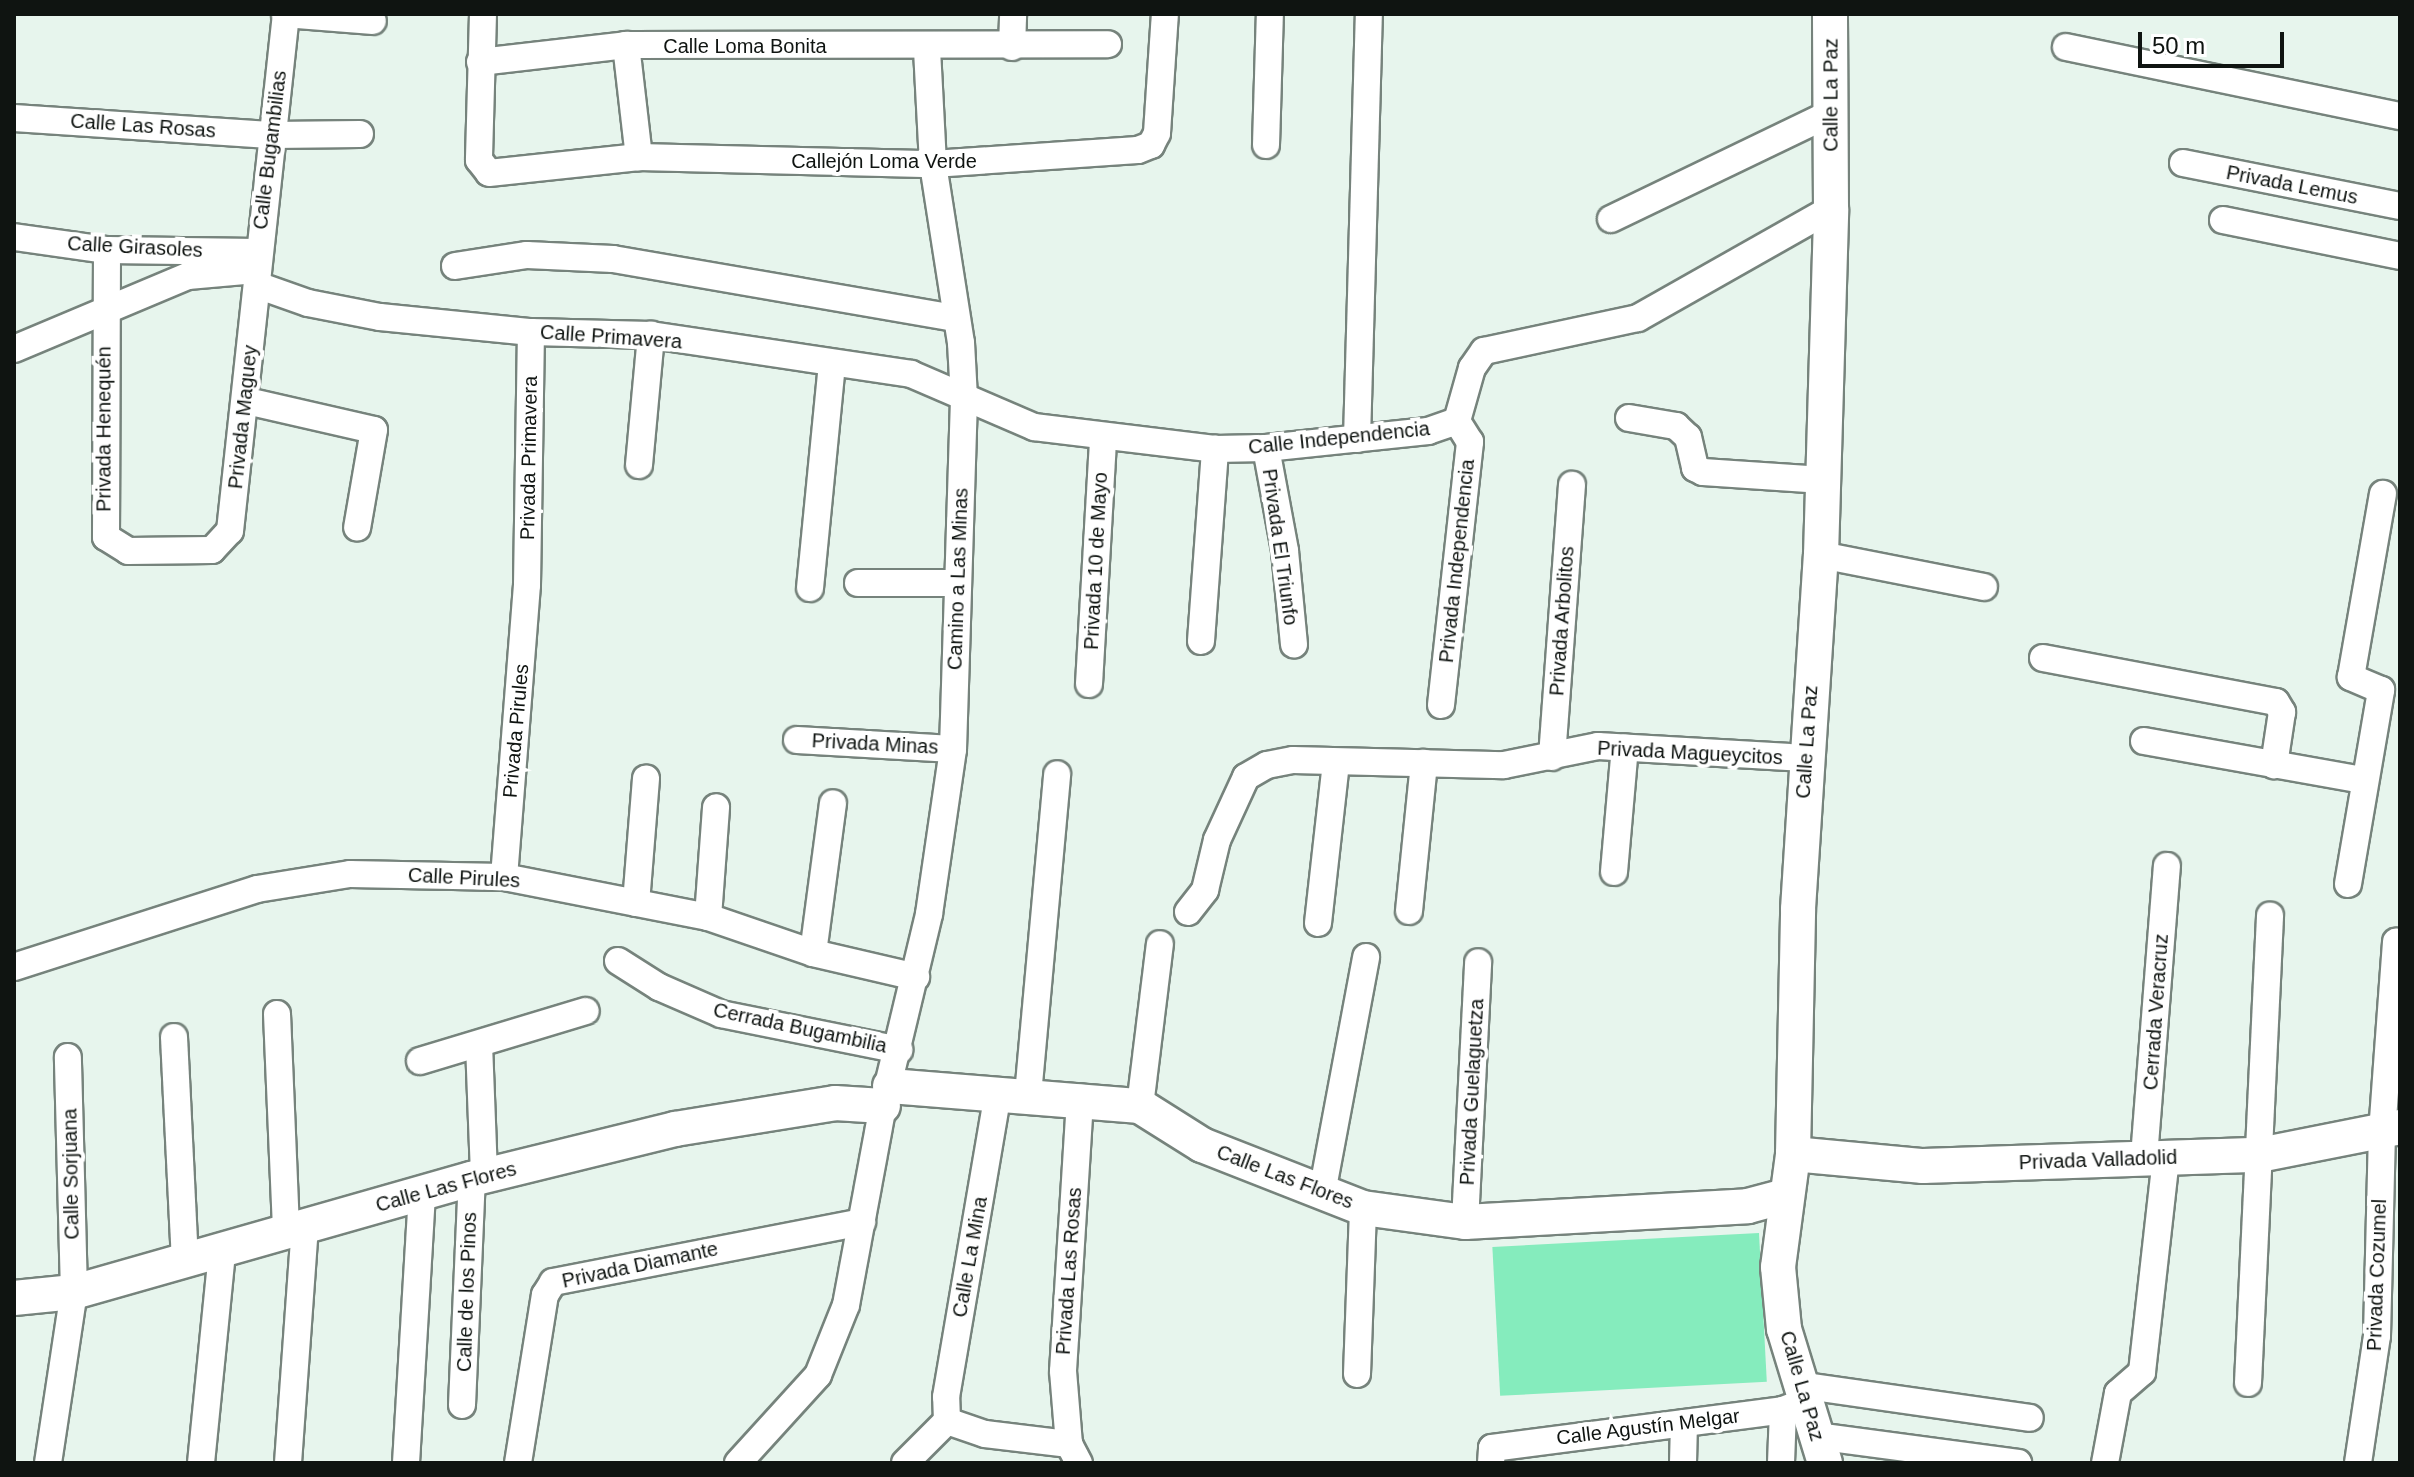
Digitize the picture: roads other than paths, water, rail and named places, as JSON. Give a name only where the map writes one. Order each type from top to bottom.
[{"type":"main road","name":"Calle La Paz","points":[[1820,1449],[1795,1399],[1778,1267],[1785,1196],[1793,1154],[1805,758],[1821,555],[1831,209],[1830,14]]},
{"type":"main road","name":"Calle Las Flores","points":[[14,1298],[74,1292],[185,1263],[422,1193],[675,1129],[887,1096],[1013,1094],[1140,1106],[1202,1145],[1363,1208],[1465,1222],[1748,1206],[1785,1196]]},
{"type":"main road","name":"Privada Valladolid","points":[[1793,1154],[1923,1166],[2259,1155],[2391,1130]]},
{"type":"street","points":[[286,14],[338,15],[373,21]]},
{"type":"street","name":"Calle Bugambilias","points":[[257,269],[286,14]]},
{"type":"street","points":[[480,62],[483,14]]},
{"type":"street","points":[[1012,47],[1013,14]]},
{"type":"street","name":"Callejón Loma Verde","points":[[480,62],[483,171],[639,157],[933,164],[1151,145],[1157,133],[1165,14]]},
{"type":"street","points":[[1266,145],[1270,14]]},
{"type":"street","points":[[1357,439],[1369,14]]},
{"type":"street","name":"Calle Loma Bonita","points":[[480,62],[626,45],[927,48],[1108,44]]},
{"type":"street","points":[[626,45],[639,157]]},
{"type":"street","points":[[2066,47],[2400,116]]},
{"type":"street","name":"Camino a Las Minas","points":[[738,1463],[818,1375],[846,1305],[887,1096],[916,977],[953,749],[962,386],[958,330],[933,164],[927,48]]},
{"type":"street","points":[[1611,219],[1831,113]]},
{"type":"street","name":"Calle Las Rosas","points":[[14,118],[273,135],[360,134]]},
{"type":"street","name":"Privada Lemus","points":[[2183,163],[2400,206]]},
{"type":"street","name":"Calle Independencia","points":[[962,386],[1034,427],[1103,438],[1215,449],[1266,448],[1428,431],[1457,421],[1472,368],[1484,351],[1638,318],[1831,209]]},
{"type":"street","points":[[2223,220],[2400,256]]},
{"type":"street","name":"Calle Girasoles","points":[[14,237],[257,269]]},
{"type":"street","name":"Privada Henequén","points":[[107,250],[104,530],[112,544],[128,551],[203,552],[220,544]]},
{"type":"street","points":[[455,266],[527,255],[613,259],[958,330]]},
{"type":"street","points":[[14,349],[188,276],[257,269]]},
{"type":"street","name":"Calle Primavera","points":[[257,269],[308,303],[380,317],[531,332],[651,335],[911,374],[962,386]]},
{"type":"street","name":"Privada Maguey","points":[[220,544],[230,531],[247,401],[257,269]]},
{"type":"street","name":"Privada Primavera","points":[[527,585],[531,332]]},
{"type":"street","points":[[639,465],[651,335]]},
{"type":"street","points":[[810,588],[832,364]]},
{"type":"street","points":[[247,401],[374,430],[357,528]]},
{"type":"street","points":[[1629,418],[1676,426],[1688,437],[1695,468],[1703,472],[1823,480]]},
{"type":"street","name":"Privada Independencia","points":[[1441,705],[1470,442],[1457,421]]},
{"type":"street","name":"Privada 10 de Mayo","points":[[1089,684],[1103,438]]},
{"type":"street","name":"Privada El Triunfo","points":[[1266,448],[1285,551],[1294,645]]},
{"type":"street","points":[[1201,641],[1215,449]]},
{"type":"street","name":"Privada Arbolitos","points":[[1552,757],[1572,485]]},
{"type":"street","points":[[2348,884],[2363,780],[2391,690],[2351,677],[2383,494]]},
{"type":"street","points":[[1821,555],[1984,587]]},
{"type":"street","points":[[858,583],[958,583]]},
{"type":"street","name":"Privada Pirules","points":[[504,877],[527,585]]},
{"type":"street","points":[[2043,658],[2276,702],[2282,712],[2274,765]]},
{"type":"street","name":"Privada Minas","points":[[797,740],[953,749]]},
{"type":"street","points":[[2144,741],[2363,780]]},
{"type":"street","name":"Privada Magueycitos","points":[[1188,912],[1205,890],[1217,840],[1246,777],[1267,765],[1293,760],[1504,765],[1598,746],[1805,758]]},
{"type":"street","points":[[1614,872],[1625,747]]},
{"type":"street","points":[[1318,923],[1336,762]]},
{"type":"street","points":[[1409,911],[1424,763]]},
{"type":"street","name":"Calle La Mina","points":[[947,1421],[946,1397],[1013,1094],[1057,774]]},
{"type":"street","points":[[636,903],[646,778]]},
{"type":"street","points":[[813,953],[833,803]]},
{"type":"street","points":[[708,917],[716,807]]},
{"type":"street","name":"Cerrada Veracruz","points":[[2105,1463],[2118,1393],[2142,1372],[2155,1158],[2167,866]]},
{"type":"street","name":"Calle Pirules","points":[[14,967],[257,889],[350,874],[504,877],[708,917],[813,953],[916,977]]},
{"type":"street","points":[[2248,1383],[2270,916]]},
{"type":"street","name":"Privada Cozumel","points":[[2358,1463],[2388,1336],[2396,942]]},
{"type":"street","points":[[1140,1106],[1160,944]]},
{"type":"street","points":[[1322,1193],[1366,957]]},
{"type":"street","name":"Cerrada Bugambilia","points":[[618,961],[659,987],[721,1014],[899,1050]]},
{"type":"street","name":"Privada Guelaguetza","points":[[1465,1222],[1478,962]]},
{"type":"street","points":[[420,1061],[586,1011]]},
{"type":"street","points":[[277,1014],[296,1228],[288,1463]]},
{"type":"street","points":[[174,1037],[185,1263]]},
{"type":"street","name":"Calle de los Pinos","points":[[462,1405],[478,1178],[479,1044]]},
{"type":"street","name":"Calle Sorjuana","points":[[68,1057],[74,1292]]},
{"type":"street","name":"Privada Las Rosas","points":[[1074,1454],[1063,1371],[1080,1098]]},
{"type":"street","points":[[406,1463],[422,1193]]},
{"type":"street","points":[[1357,1374],[1363,1208]]},
{"type":"street","name":"Privada Diamante","points":[[518,1463],[545,1295],[553,1282],[862,1222]]},
{"type":"street","points":[[201,1463],[222,1251]]},
{"type":"street","points":[[48,1463],[74,1292]]},
{"type":"street","points":[[1781,1463],[1795,1399]]},
{"type":"street","name":"Calle Agustín Melgar","points":[[1492,1455],[1684,1423],[1795,1399],[2030,1418]]},
{"type":"street","points":[[905,1463],[947,1421],[985,1434],[1074,1454]]},
{"type":"street","points":[[1683,1463],[1684,1423]]},
{"type":"street","points":[[1820,1449],[2018,1463]]}]
